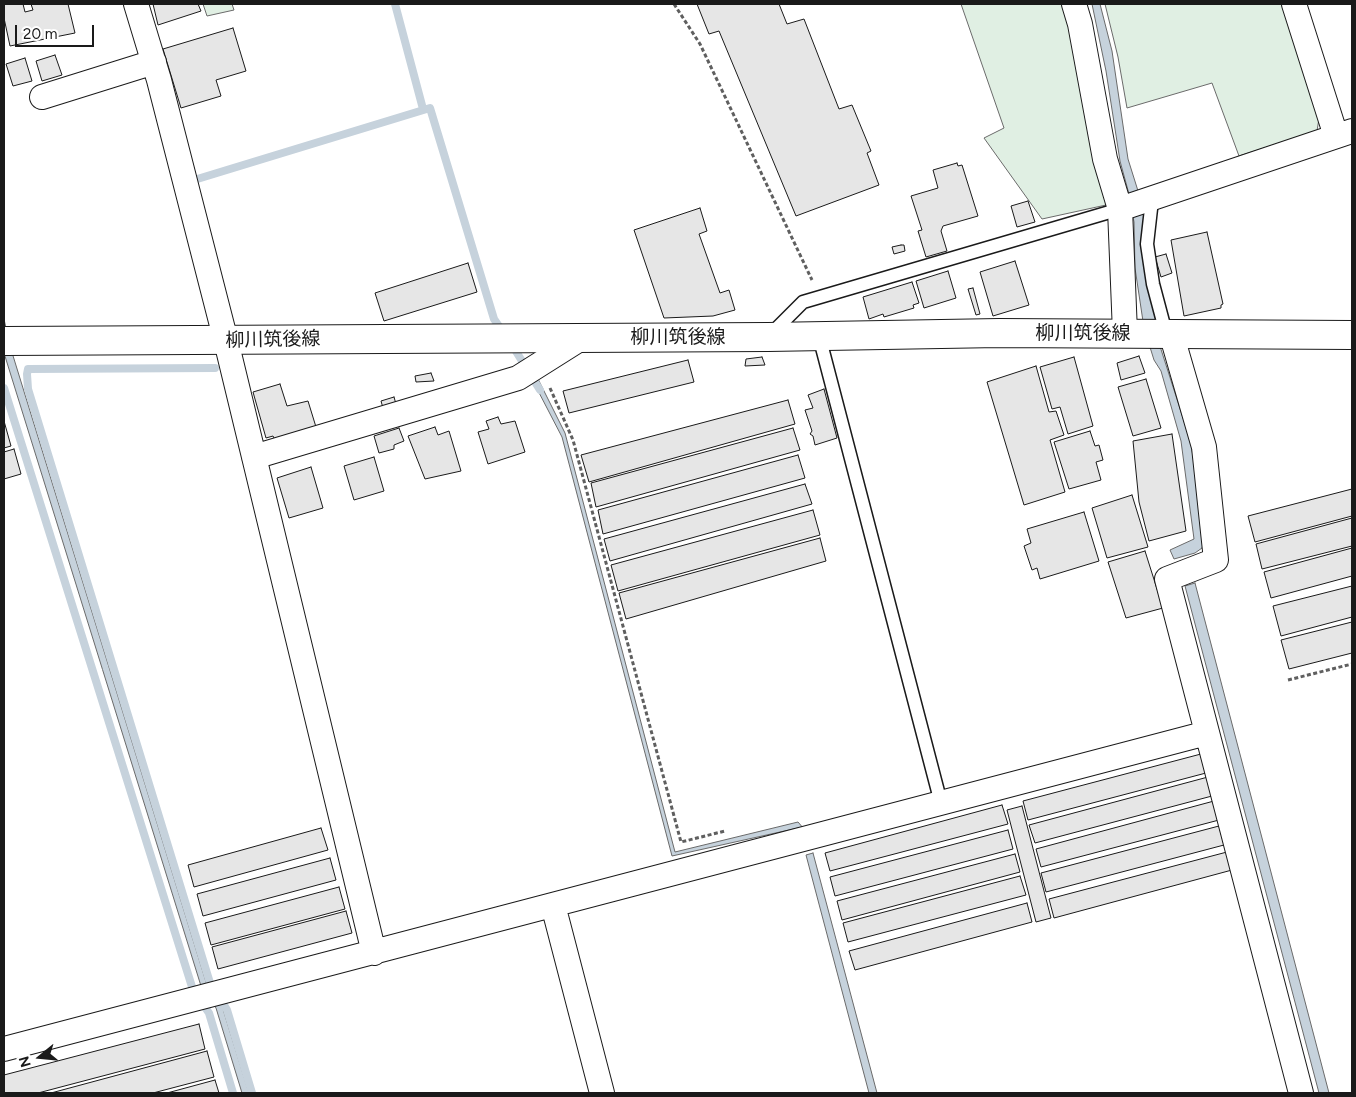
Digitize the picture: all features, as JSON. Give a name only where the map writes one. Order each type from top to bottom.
[{"type":"main road","name":"柳川筑後線","points":[[4,341],[1125,333],[1352,335]]},
{"type":"street","points":[[136,4],[154,62],[226,340],[374,954]]},
{"type":"street","points":[[1074,4],[1080,24],[1105,159],[1120,209],[1125,333]]},
{"type":"street","points":[[1120,209],[1152,200],[1344,134],[1294,4]]},
{"type":"street","points":[[42,97],[154,62]]},
{"type":"street","points":[[1168,333],[1204,447],[1216,560],[1167,579],[1301,1093]]},
{"type":"street","points":[[254,457],[518,378],[583,337]]},
{"type":"street","points":[[4,1050],[1207,733]]},
{"type":"street","points":[[553,905],[602,1093]]},
{"type":"lane","points":[[1152,200],[1147,244],[1152,284],[1168,333]]},
{"type":"lane","points":[[768,337],[803,302],[1120,209]]},
{"type":"lane","points":[[820,336],[941,803]]},
{"type":"path","points":[[674,4],[700,44],[814,284]]},
{"type":"path","points":[[549,386],[573,440],[681,842],[728,830]]},
{"type":"path","points":[[1288,680],[1352,664]]},
{"type":"green space","points":[[203,4],[232,4],[234,10],[207,16]]},
{"type":"green space","points":[[961,4],[1067,4],[1104,179],[1106,205],[1042,219],[984,138],[1004,128]]},
{"type":"green space","points":[[1105,4],[1286,4],[1320,112],[1317,131],[1239,156],[1212,83],[1127,108],[1118,57]]},
{"type":"shaded area","points":[[1092,4],[1100,4],[1112,51],[1128,159],[1144,210],[1144,268],[1157,319],[1158,340],[1191,443],[1205,538],[1202,548],[1195,553],[1174,559],[1170,550],[1194,539],[1181,441],[1161,371],[1154,360],[1144,328],[1135,268],[1134,222],[1120,161],[1106,71]]},
{"type":"shaded area","points":[[4,319],[10,346],[207,985],[223,1009],[249,1093],[242,1093],[216,1008],[201,986],[4,353]]},
{"type":"shaded area","points":[[539,381],[565,433],[675,852],[798,822],[804,829],[800,831],[798,828],[672,856],[562,437],[534,383]]},
{"type":"shaded area","points":[[1195,583],[1329,1093],[1319,1093],[1185,586]]},
{"type":"shaded area","points":[[813,853],[877,1093],[869,1093],[806,855]]},
{"type":"building","points":[[4,4],[23,4],[25,12],[33,10],[31,4],[68,4],[75,33],[10,46],[4,18]]},
{"type":"building","points":[[153,4],[198,4],[201,11],[158,25]]},
{"type":"building","points":[[697,4],[779,4],[787,24],[804,19],[839,109],[852,105],[871,151],[867,153],[879,185],[796,216],[719,31],[709,34]]},
{"type":"building","points":[[233,28],[246,71],[216,80],[221,96],[181,108],[163,49]]},
{"type":"building","points":[[55,55],[62,75],[42,81],[36,61]]},
{"type":"building","points":[[25,58],[32,81],[13,86],[6,64]]},
{"type":"building","points":[[957,163],[958,166],[962,165],[978,216],[943,226],[941,231],[947,251],[926,257],[918,231],[922,230],[911,196],[938,188],[933,170]]},
{"type":"building","points":[[1028,201],[1035,222],[1017,227],[1011,206]]},
{"type":"building","points":[[700,208],[707,231],[699,234],[720,293],[729,290],[735,310],[713,316],[664,318],[634,230]]},
{"type":"building","points":[[1207,232],[1223,304],[1221,308],[1184,316],[1171,240]]},
{"type":"building","points":[[904,245],[905,251],[894,254],[892,247]]},
{"type":"building","points":[[1166,254],[1172,273],[1161,277],[1155,257]]},
{"type":"building","points":[[1015,261],[1029,305],[993,316],[980,272]]},
{"type":"building","points":[[468,263],[477,292],[384,321],[375,293]]},
{"type":"building","points":[[948,271],[956,298],[924,308],[916,281]]},
{"type":"building","points":[[912,282],[919,303],[913,305],[914,308],[884,317],[883,314],[869,319],[863,297]]},
{"type":"building","points":[[973,288],[980,314],[976,315],[968,289]]},
{"type":"building","points":[[1139,356],[1145,373],[1121,380],[1117,363]]},
{"type":"building","points":[[762,357],[765,365],[745,366],[746,359]]},
{"type":"building","points":[[1074,357],[1093,426],[1068,434],[1060,407],[1052,409],[1040,367]]},
{"type":"building","points":[[688,360],[694,382],[569,413],[563,391]]},
{"type":"building","points":[[1036,366],[1049,412],[1056,411],[1064,435],[1050,440],[1065,492],[1024,505],[987,382]]},
{"type":"building","points":[[431,373],[434,381],[416,382],[415,376]]},
{"type":"building","points":[[1146,379],[1161,428],[1133,436],[1118,387]]},
{"type":"building","points":[[280,384],[287,406],[308,401],[316,427],[275,440],[273,436],[266,438],[253,392]]},
{"type":"building","points":[[824,389],[837,438],[815,445],[813,436],[810,434],[812,431],[805,410],[813,408],[808,395]]},
{"type":"building","points":[[394,397],[396,404],[383,408],[381,401]]},
{"type":"building","points":[[788,400],[795,424],[589,482],[581,455]]},
{"type":"building","points":[[498,417],[501,424],[515,421],[525,452],[488,464],[478,432],[489,429],[486,421]]},
{"type":"building","points":[[4,421],[11,446],[4,448]]},
{"type":"building","points":[[435,427],[438,435],[449,431],[461,471],[425,479],[408,436]]},
{"type":"building","points":[[399,428],[404,441],[394,445],[394,449],[379,453],[374,436]]},
{"type":"building","points":[[793,428],[800,450],[596,507],[591,483]]},
{"type":"building","points":[[1090,431],[1095,446],[1099,445],[1103,460],[1096,462],[1101,480],[1069,489],[1054,442]]},
{"type":"building","points":[[1172,434],[1186,531],[1149,541],[1139,502],[1133,441]]},
{"type":"building","points":[[14,449],[21,474],[4,479],[4,452]]},
{"type":"building","points":[[798,455],[805,478],[603,534],[598,510]]},
{"type":"building","points":[[374,457],[384,491],[354,500],[344,466]]},
{"type":"building","points":[[311,467],[323,508],[289,518],[277,478]]},
{"type":"building","points":[[805,484],[812,504],[610,561],[604,539]]},
{"type":"building","points":[[1352,489],[1352,516],[1255,542],[1248,516]]},
{"type":"building","points":[[1132,495],[1148,547],[1107,558],[1092,508]]},
{"type":"building","points":[[813,510],[820,535],[618,591],[611,565]]},
{"type":"building","points":[[1084,512],[1099,561],[1040,579],[1037,568],[1032,570],[1024,546],[1031,543],[1027,529]]},
{"type":"building","points":[[1352,518],[1352,546],[1262,569],[1256,544]]},
{"type":"building","points":[[820,538],[826,561],[626,619],[619,593]]},
{"type":"building","points":[[1352,548],[1352,576],[1271,598],[1264,572]]},
{"type":"building","points":[[1145,551],[1163,608],[1126,618],[1108,562]]},
{"type":"building","points":[[1352,586],[1352,617],[1281,636],[1273,606]]},
{"type":"building","points":[[1352,622],[1352,653],[1289,669],[1281,640]]},
{"type":"building","points":[[1201,754],[1206,773],[1028,820],[1023,801]]},
{"type":"building","points":[[1208,777],[1212,796],[1035,843],[1029,825]]},
{"type":"building","points":[[1214,801],[1219,820],[1041,867],[1036,849]]},
{"type":"building","points":[[1002,805],[1008,824],[830,871],[825,853]]},
{"type":"building","points":[[1022,806],[1051,918],[1036,922],[1007,810]]},
{"type":"building","points":[[1219,826],[1224,845],[1046,892],[1041,873]]},
{"type":"building","points":[[321,828],[328,850],[194,887],[188,865]]},
{"type":"building","points":[[1008,830],[1013,849],[835,896],[830,877]]},
{"type":"building","points":[[1227,852],[1232,870],[1054,918],[1049,899]]},
{"type":"building","points":[[1015,854],[1020,872],[842,920],[837,901]]},
{"type":"building","points":[[330,858],[336,880],[203,916],[197,894]]},
{"type":"building","points":[[1020,876],[1026,895],[848,942],[843,923]]},
{"type":"building","points":[[339,887],[345,909],[211,945],[205,923]]},
{"type":"building","points":[[1027,903],[1032,922],[855,970],[849,951]]},
{"type":"building","points":[[346,911],[352,933],[218,969],[212,947]]},
{"type":"building","points":[[199,1024],[205,1049],[38,1093],[4,1093],[4,1075]]},
{"type":"building","points":[[207,1051],[214,1077],[153,1093],[51,1093]]},
{"type":"building","points":[[215,1080],[219,1093],[167,1093]]},
{"type":"waterway","points":[[395,4],[423,109]]},
{"type":"waterway","points":[[194,180],[430,108],[494,319],[503,332]]},
{"type":"waterway","points":[[512,345],[540,390]]},
{"type":"waterway","points":[[215,368],[28,369],[27,374],[28,389],[210,983],[227,1010],[252,1093]]},
{"type":"waterway","points":[[4,388],[193,990],[209,1013],[233,1093]]}]
